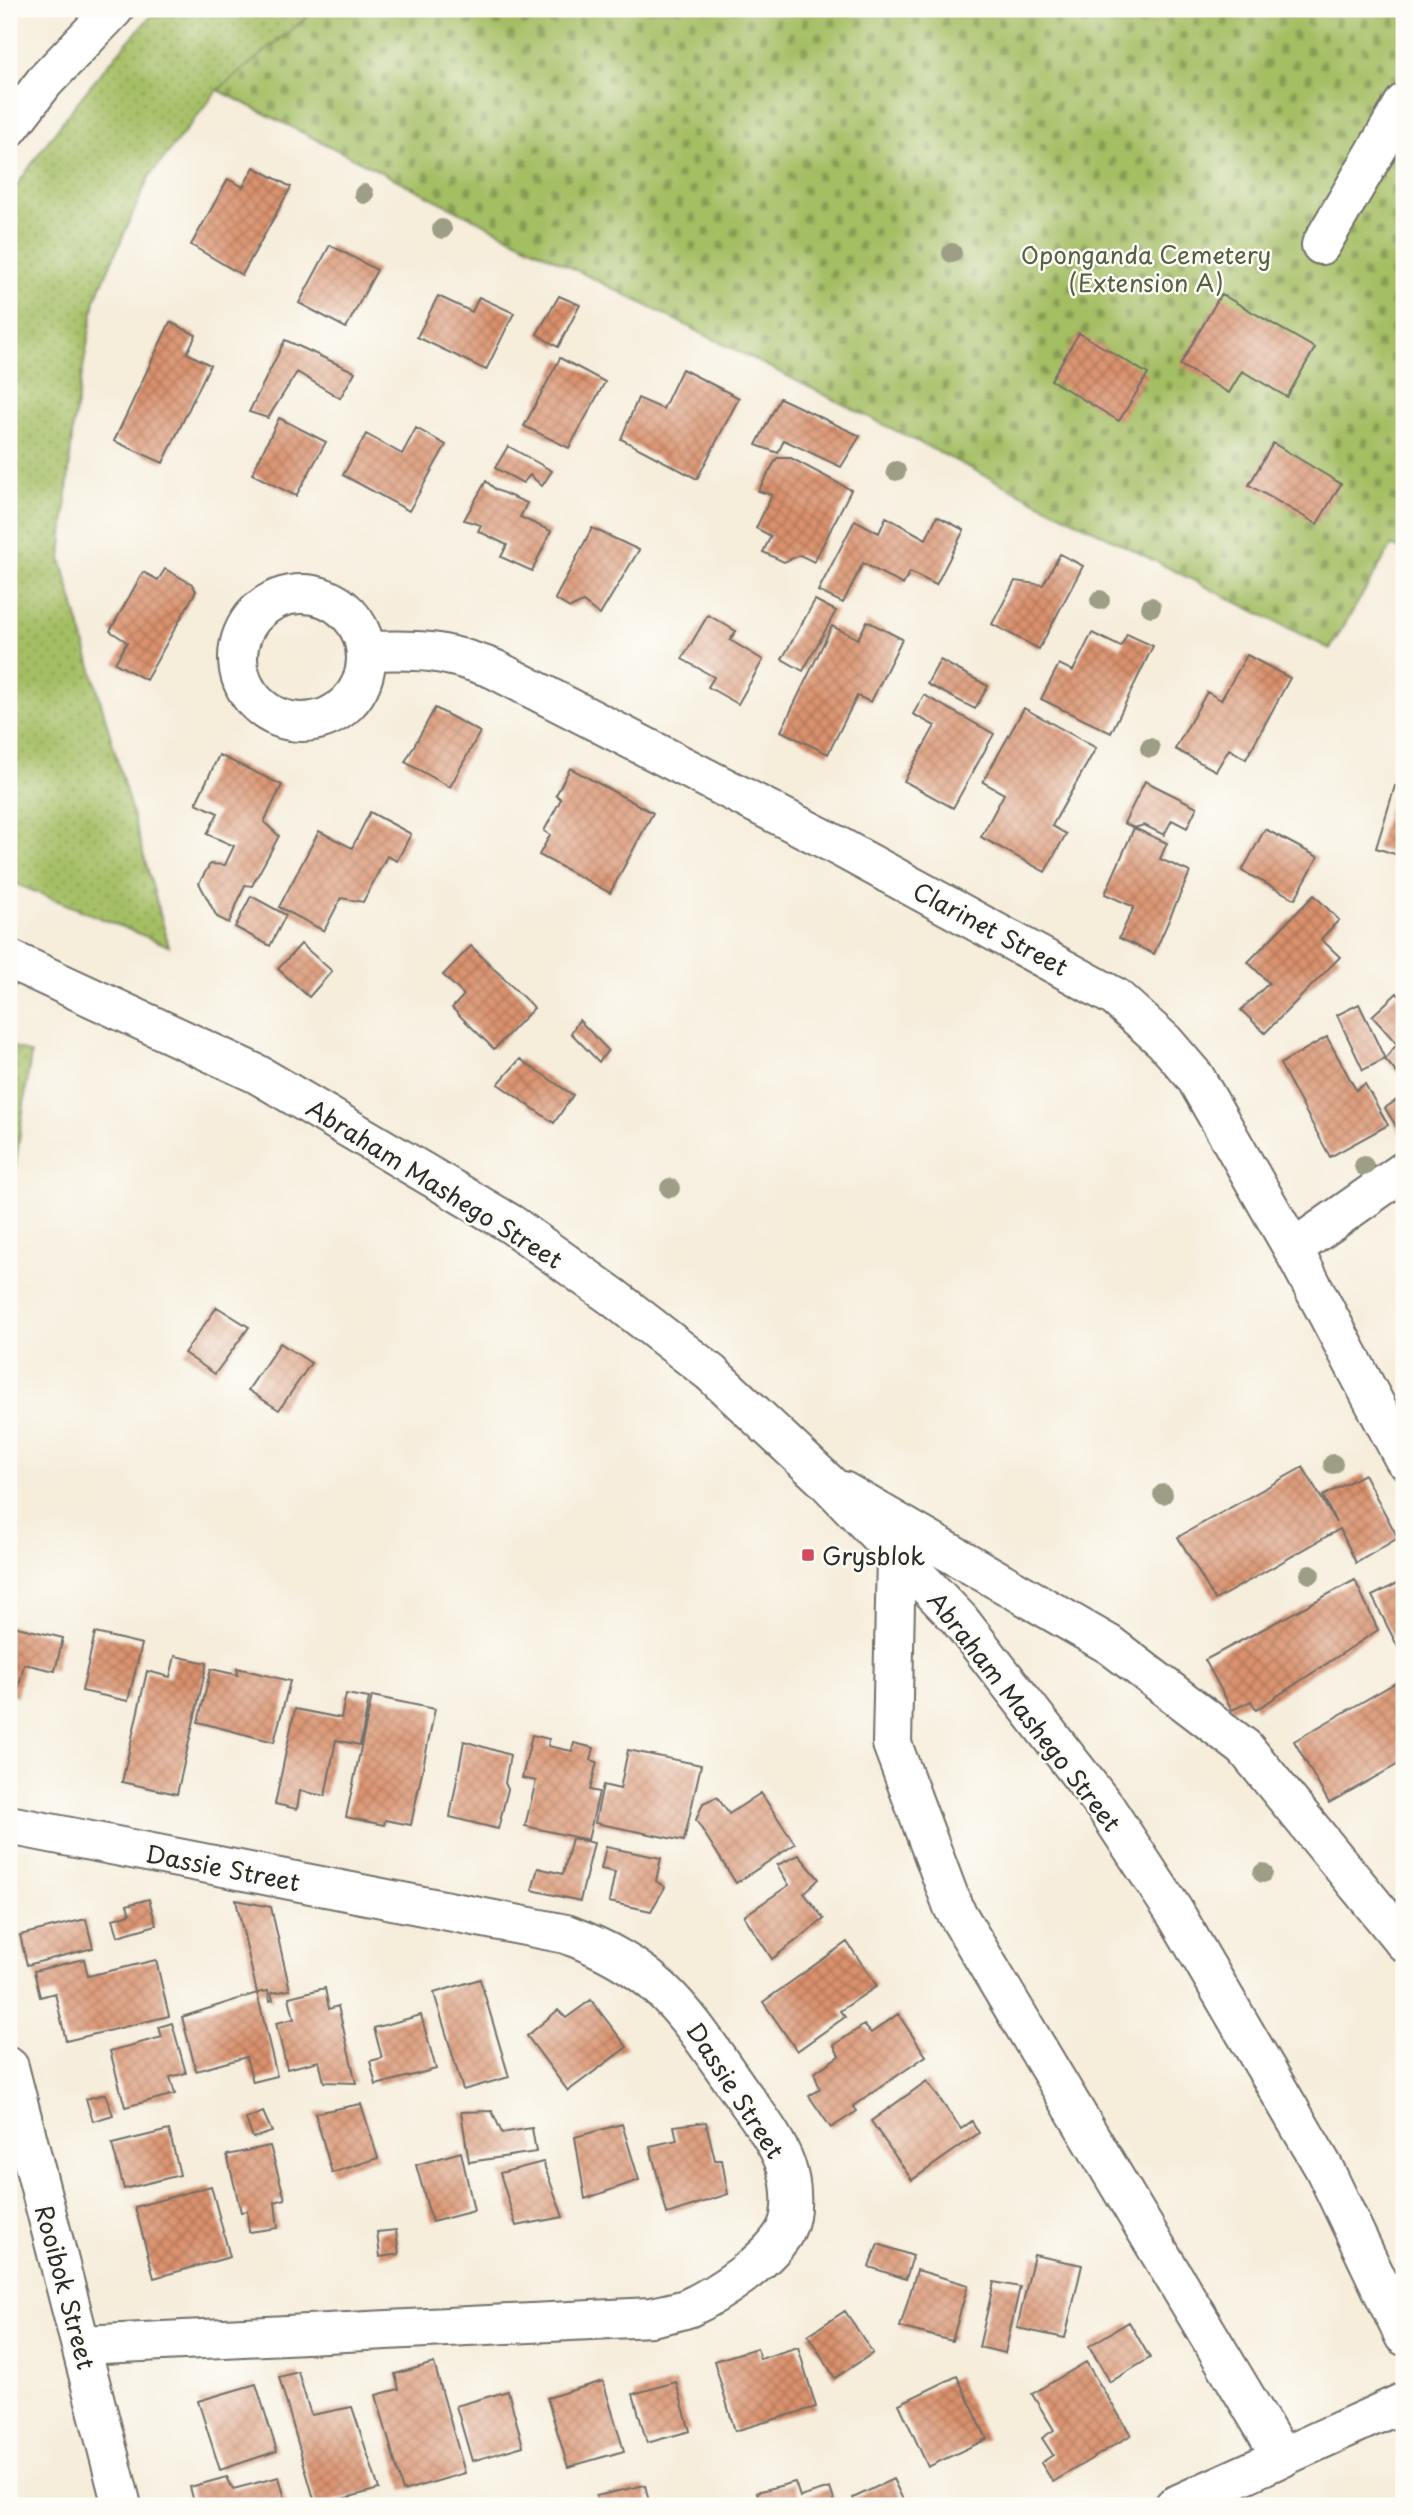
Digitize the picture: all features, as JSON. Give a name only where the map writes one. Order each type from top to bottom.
[{"type":"street","points":[[9,128],[45,82],[114,9]]},
{"type":"street","points":[[1321,245],[1404,103]]},
{"type":"street","name":"Clarinet Street","points":[[367,651],[425,649],[463,657],[494,669],[822,838],[1115,997],[1164,1041],[1195,1077],[1293,1249],[1404,1459]]},
{"type":"street","name":"Abraham Mashego Street","points":[[9,959],[257,1074],[511,1224],[711,1373],[827,1482],[959,1619],[1106,1808],[1175,1913],[1324,2168],[1404,2336]]},
{"type":"street","points":[[1293,1249],[1404,1171]]},
{"type":"street","points":[[827,1482],[1110,1645],[1245,1748],[1404,1942]]},
{"type":"street","points":[[896,1555],[892,1744],[953,1907],[1282,2458]]},
{"type":"street","name":"Dassie Street","points":[[9,1825],[566,1934],[609,1950],[654,1981],[683,2009],[771,2137],[786,2168],[792,2199],[787,2228],[770,2251],[741,2276],[688,2308],[652,2317],[82,2346]]},
{"type":"street","name":"Rooibok Street","points":[[9,2067],[122,2506]]},
{"type":"street","points":[[1174,2506],[1404,2402]]},
{"type":"green space","points":[[158,9],[317,9],[218,90],[149,177],[95,300],[73,426],[61,559],[169,946],[9,881],[9,197],[79,100],[117,53]]},
{"type":"green space","name":"Oponganda Cemetery (Extension A)","points":[[317,9],[1404,9],[1404,551],[1392,545],[1330,649],[218,90]]},
{"type":"green space","points":[[9,1045],[31,1054],[9,1211]]},
{"type":"building","points":[[254,167],[291,187],[242,275],[191,245],[228,179],[243,187]]},
{"type":"building","points":[[330,245],[377,270],[346,328],[299,303]]},
{"type":"building","points":[[1221,294],[1315,348],[1287,397],[1242,371],[1229,393],[1180,365]]},
{"type":"building","points":[[438,296],[472,312],[479,297],[514,313],[486,370],[417,337]]},
{"type":"building","points":[[559,296],[580,305],[558,347],[537,334]]},
{"type":"building","points":[[170,322],[196,335],[187,353],[210,365],[163,463],[114,441]]},
{"type":"building","points":[[1079,333],[1148,374],[1119,421],[1051,380]]},
{"type":"building","points":[[285,340],[355,372],[340,398],[297,372],[268,418],[249,412]]},
{"type":"building","points":[[560,358],[605,382],[569,448],[524,426]]},
{"type":"building","points":[[682,369],[739,398],[697,479],[621,439],[638,398],[663,409]]},
{"type":"building","points":[[780,398],[860,436],[841,467],[784,440],[778,453],[756,445]]},
{"type":"building","points":[[279,418],[326,442],[296,496],[252,474]]},
{"type":"building","points":[[416,428],[446,445],[409,511],[343,475],[366,434],[402,454]]},
{"type":"building","points":[[1273,443],[1341,484],[1317,524],[1249,485]]},
{"type":"building","points":[[508,446],[552,471],[542,486],[530,475],[523,483],[495,468]]},
{"type":"building","points":[[777,458],[791,458],[851,490],[814,562],[800,555],[784,562],[763,552],[771,536],[756,528],[772,495],[758,491]]},
{"type":"building","points":[[486,481],[496,490],[527,503],[520,517],[551,531],[532,571],[501,557],[507,545],[478,531],[481,525],[464,520]]},
{"type":"building","points":[[937,516],[964,530],[936,585],[910,572],[903,585],[863,563],[843,603],[818,591],[855,520],[879,533],[886,517],[926,539]]},
{"type":"building","points":[[592,528],[639,550],[600,615],[583,602],[570,608],[555,599]]},
{"type":"building","points":[[1060,554],[1083,566],[1039,649],[992,624],[1015,581],[1043,585]]},
{"type":"building","points":[[165,569],[192,584],[196,591],[146,680],[115,663],[127,642],[110,631],[143,572],[158,580]]},
{"type":"building","points":[[815,600],[836,611],[803,671],[782,659]]},
{"type":"building","points":[[708,615],[736,631],[730,640],[763,660],[738,704],[708,687],[714,677],[682,659]]},
{"type":"building","points":[[867,621],[902,639],[871,702],[857,696],[828,754],[781,731],[832,626],[858,639]]},
{"type":"building","points":[[1092,633],[1121,647],[1127,634],[1153,646],[1111,733],[1041,699],[1059,664],[1073,671]]},
{"type":"building","points":[[1247,655],[1290,678],[1246,759],[1229,749],[1216,771],[1175,749],[1207,692],[1221,700]]},
{"type":"building","points":[[940,660],[988,686],[975,709],[927,684]]},
{"type":"building","points":[[924,695],[994,734],[953,808],[904,781],[935,726],[913,714]]},
{"type":"building","points":[[435,708],[480,732],[450,787],[405,762]]},
{"type":"building","points":[[1024,708],[1096,748],[1052,826],[1066,834],[1045,872],[981,837],[1004,794],[983,782]]},
{"type":"building","points":[[219,755],[282,785],[264,822],[279,836],[252,886],[245,885],[229,923],[217,917],[199,883],[210,864],[225,865],[234,846],[207,834],[218,813],[196,803]]},
{"type":"building","points":[[570,768],[653,813],[610,893],[539,855],[550,835],[544,831],[561,799],[556,795]]},
{"type":"building","points":[[1145,781],[1197,807],[1187,828],[1172,820],[1164,835],[1144,825],[1134,828],[1124,823]]},
{"type":"building","points":[[1395,786],[1404,788],[1404,857],[1376,848]]},
{"type":"building","points":[[370,812],[411,834],[397,861],[387,856],[363,902],[341,898],[324,931],[279,907],[319,831],[352,848]]},
{"type":"building","points":[[1134,828],[1167,843],[1160,859],[1190,872],[1154,954],[1119,938],[1134,907],[1105,894]]},
{"type":"building","points":[[1265,829],[1318,857],[1295,899],[1242,871]]},
{"type":"building","points":[[1314,895],[1339,920],[1321,939],[1340,957],[1265,1033],[1241,1010],[1269,983],[1248,962]]},
{"type":"building","points":[[251,896],[286,915],[270,946],[235,927]]},
{"type":"building","points":[[301,944],[332,971],[309,997],[278,969]]},
{"type":"building","points":[[471,946],[534,1008],[494,1049],[452,1008],[464,995],[443,975]]},
{"type":"building","points":[[1397,993],[1404,1001],[1404,1082],[1385,1059],[1397,1044],[1372,1016]]},
{"type":"building","points":[[1359,1004],[1385,1059],[1363,1070],[1337,1015]]},
{"type":"building","points":[[579,1020],[608,1050],[599,1062],[571,1033]]},
{"type":"building","points":[[1327,1037],[1356,1090],[1365,1084],[1388,1125],[1330,1157],[1280,1064]]},
{"type":"building","points":[[520,1059],[573,1095],[554,1123],[498,1084]]},
{"type":"building","points":[[1404,1095],[1404,1139],[1385,1108]]},
{"type":"building","points":[[217,1307],[249,1327],[215,1374],[184,1353]]},
{"type":"building","points":[[280,1343],[311,1363],[279,1410],[248,1390]]},
{"type":"building","points":[[1303,1467],[1336,1523],[1323,1496],[1364,1474],[1398,1538],[1356,1563],[1340,1529],[1215,1600],[1178,1537]]},
{"type":"building","points":[[1355,1580],[1378,1630],[1256,1710],[1251,1701],[1232,1710],[1205,1660]]},
{"type":"building","points":[[1404,1580],[1404,1659],[1372,1596]]},
{"type":"building","points":[[9,1625],[63,1638],[55,1671],[24,1664],[17,1696],[9,1694]]},
{"type":"building","points":[[95,1633],[142,1644],[128,1701],[82,1691]]},
{"type":"building","points":[[175,1656],[207,1663],[177,1794],[122,1782],[147,1671],[170,1677]]},
{"type":"building","points":[[237,1668],[290,1681],[274,1742],[198,1722],[211,1669],[238,1675]]},
{"type":"building","points":[[1404,1678],[1404,1761],[1329,1803],[1294,1741]]},
{"type":"building","points":[[346,1694],[369,1698],[360,1745],[336,1740],[325,1796],[300,1791],[297,1809],[275,1804],[295,1709],[341,1718]]},
{"type":"building","points":[[372,1696],[435,1709],[411,1825],[385,1820],[384,1825],[346,1817]]},
{"type":"building","points":[[532,1735],[549,1739],[548,1746],[572,1751],[574,1743],[594,1748],[591,1760],[597,1762],[590,1790],[599,1792],[588,1840],[525,1826],[536,1781],[522,1778]]},
{"type":"building","points":[[464,1741],[510,1755],[505,1783],[508,1789],[498,1829],[450,1817]]},
{"type":"building","points":[[628,1750],[701,1765],[684,1841],[595,1823],[603,1785],[620,1789]]},
{"type":"building","points":[[761,1793],[795,1844],[736,1883],[696,1820],[703,1803],[717,1797],[729,1814]]},
{"type":"building","points":[[572,1838],[594,1843],[580,1901],[532,1890],[538,1868],[563,1874]]},
{"type":"building","points":[[606,1847],[661,1858],[656,1881],[665,1887],[651,1911],[609,1902],[615,1872],[601,1869]]},
{"type":"building","points":[[799,1855],[819,1879],[804,1893],[824,1919],[772,1959],[744,1916],[789,1885],[777,1865]]},
{"type":"building","points":[[149,1899],[156,1925],[118,1936],[113,1919],[130,1914],[127,1905]]},
{"type":"building","points":[[236,1900],[271,1907],[290,1990],[271,1993],[273,2000],[270,2001],[268,1991],[257,1993]]},
{"type":"building","points":[[86,1919],[93,1948],[27,1965],[20,1935]]},
{"type":"building","points":[[847,1942],[877,1986],[840,2011],[845,2017],[797,2051],[763,2002]]},
{"type":"building","points":[[84,1959],[88,1976],[156,1960],[169,2016],[66,2041],[55,1993],[40,1997],[34,1971]]},
{"type":"building","points":[[480,1979],[509,2077],[463,2090],[434,1993]]},
{"type":"building","points":[[325,1988],[329,2009],[338,2006],[356,2083],[324,2082],[319,2061],[287,2069],[276,2023],[294,2019],[289,1997]]},
{"type":"building","points":[[257,1993],[277,2076],[253,2082],[246,2057],[196,2071],[182,2017]]},
{"type":"building","points":[[591,2000],[627,2047],[568,2091],[527,2036],[558,2010],[566,2018]]},
{"type":"building","points":[[898,2014],[926,2056],[853,2106],[857,2111],[831,2128],[809,2096],[820,2089],[814,2073],[839,2056],[834,2045],[864,2025],[871,2033]]},
{"type":"building","points":[[421,2015],[436,2069],[376,2085],[370,2061],[382,2058],[374,2028]]},
{"type":"building","points":[[172,2023],[186,2073],[170,2077],[175,2094],[125,2107],[110,2051],[162,2037],[159,2027]]},
{"type":"building","points":[[927,2081],[961,2129],[972,2121],[979,2133],[912,2180],[871,2121]]},
{"type":"building","points":[[105,2094],[113,2115],[93,2121],[86,2099]]},
{"type":"building","points":[[361,2104],[378,2158],[332,2173],[315,2113]]},
{"type":"building","points":[[492,2111],[502,2133],[532,2128],[536,2152],[469,2162],[461,2112]]},
{"type":"building","points":[[263,2112],[272,2132],[253,2138],[246,2119]]},
{"type":"building","points":[[706,2122],[715,2160],[722,2160],[728,2194],[667,2214],[650,2146],[677,2140],[674,2126]]},
{"type":"building","points":[[622,2124],[639,2180],[585,2199],[575,2137]]},
{"type":"building","points":[[169,2130],[180,2175],[124,2189],[112,2144]]},
{"type":"building","points":[[270,2146],[285,2199],[275,2202],[278,2228],[249,2232],[247,2211],[241,2212],[227,2155]]},
{"type":"building","points":[[461,2152],[474,2211],[432,2222],[416,2165]]},
{"type":"building","points":[[543,2162],[563,2217],[516,2226],[500,2173]]},
{"type":"building","points":[[211,2186],[230,2257],[154,2278],[135,2207]]},
{"type":"building","points":[[396,2230],[399,2254],[380,2257],[377,2232]]},
{"type":"building","points":[[878,2244],[913,2256],[906,2279],[869,2267]]},
{"type":"building","points":[[1034,2255],[1082,2265],[1065,2338],[1017,2328]]},
{"type":"building","points":[[917,2270],[968,2285],[952,2341],[900,2327]]},
{"type":"building","points":[[994,2282],[1020,2287],[1005,2353],[979,2347]]},
{"type":"building","points":[[845,2311],[873,2353],[835,2378],[808,2335]]},
{"type":"building","points":[[1129,2322],[1150,2358],[1110,2382],[1089,2346]]},
{"type":"building","points":[[798,2347],[816,2407],[735,2431],[714,2361],[757,2348],[760,2359]]},
{"type":"building","points":[[1086,2362],[1131,2435],[1053,2482],[1041,2463],[1053,2455],[1042,2438],[1054,2430],[1032,2394]]},
{"type":"building","points":[[434,2363],[465,2473],[403,2491],[376,2395],[399,2389],[395,2374]]},
{"type":"building","points":[[298,2372],[311,2415],[352,2407],[379,2489],[316,2506],[279,2377]]},
{"type":"building","points":[[957,2376],[987,2439],[928,2467],[899,2404]]},
{"type":"building","points":[[603,2381],[624,2451],[568,2467],[547,2398]]},
{"type":"building","points":[[676,2382],[690,2431],[647,2443],[633,2394]]},
{"type":"building","points":[[256,2384],[277,2451],[220,2470],[198,2401]]},
{"type":"building","points":[[508,2391],[523,2446],[472,2461],[456,2406]]},
{"type":"building","points":[[227,2477],[233,2489],[279,2477],[287,2506],[207,2506],[205,2499],[194,2502],[190,2487]]},
{"type":"building","points":[[893,2479],[906,2506],[857,2506],[853,2498]]},
{"type":"building","points":[[795,2482],[800,2497],[830,2488],[836,2506],[761,2506],[757,2492]]},
{"type":"building","points":[[645,2485],[650,2506],[598,2506],[596,2496]]},
{"type":"place","name":"Grysblok","points":[[808,1555]]}]
